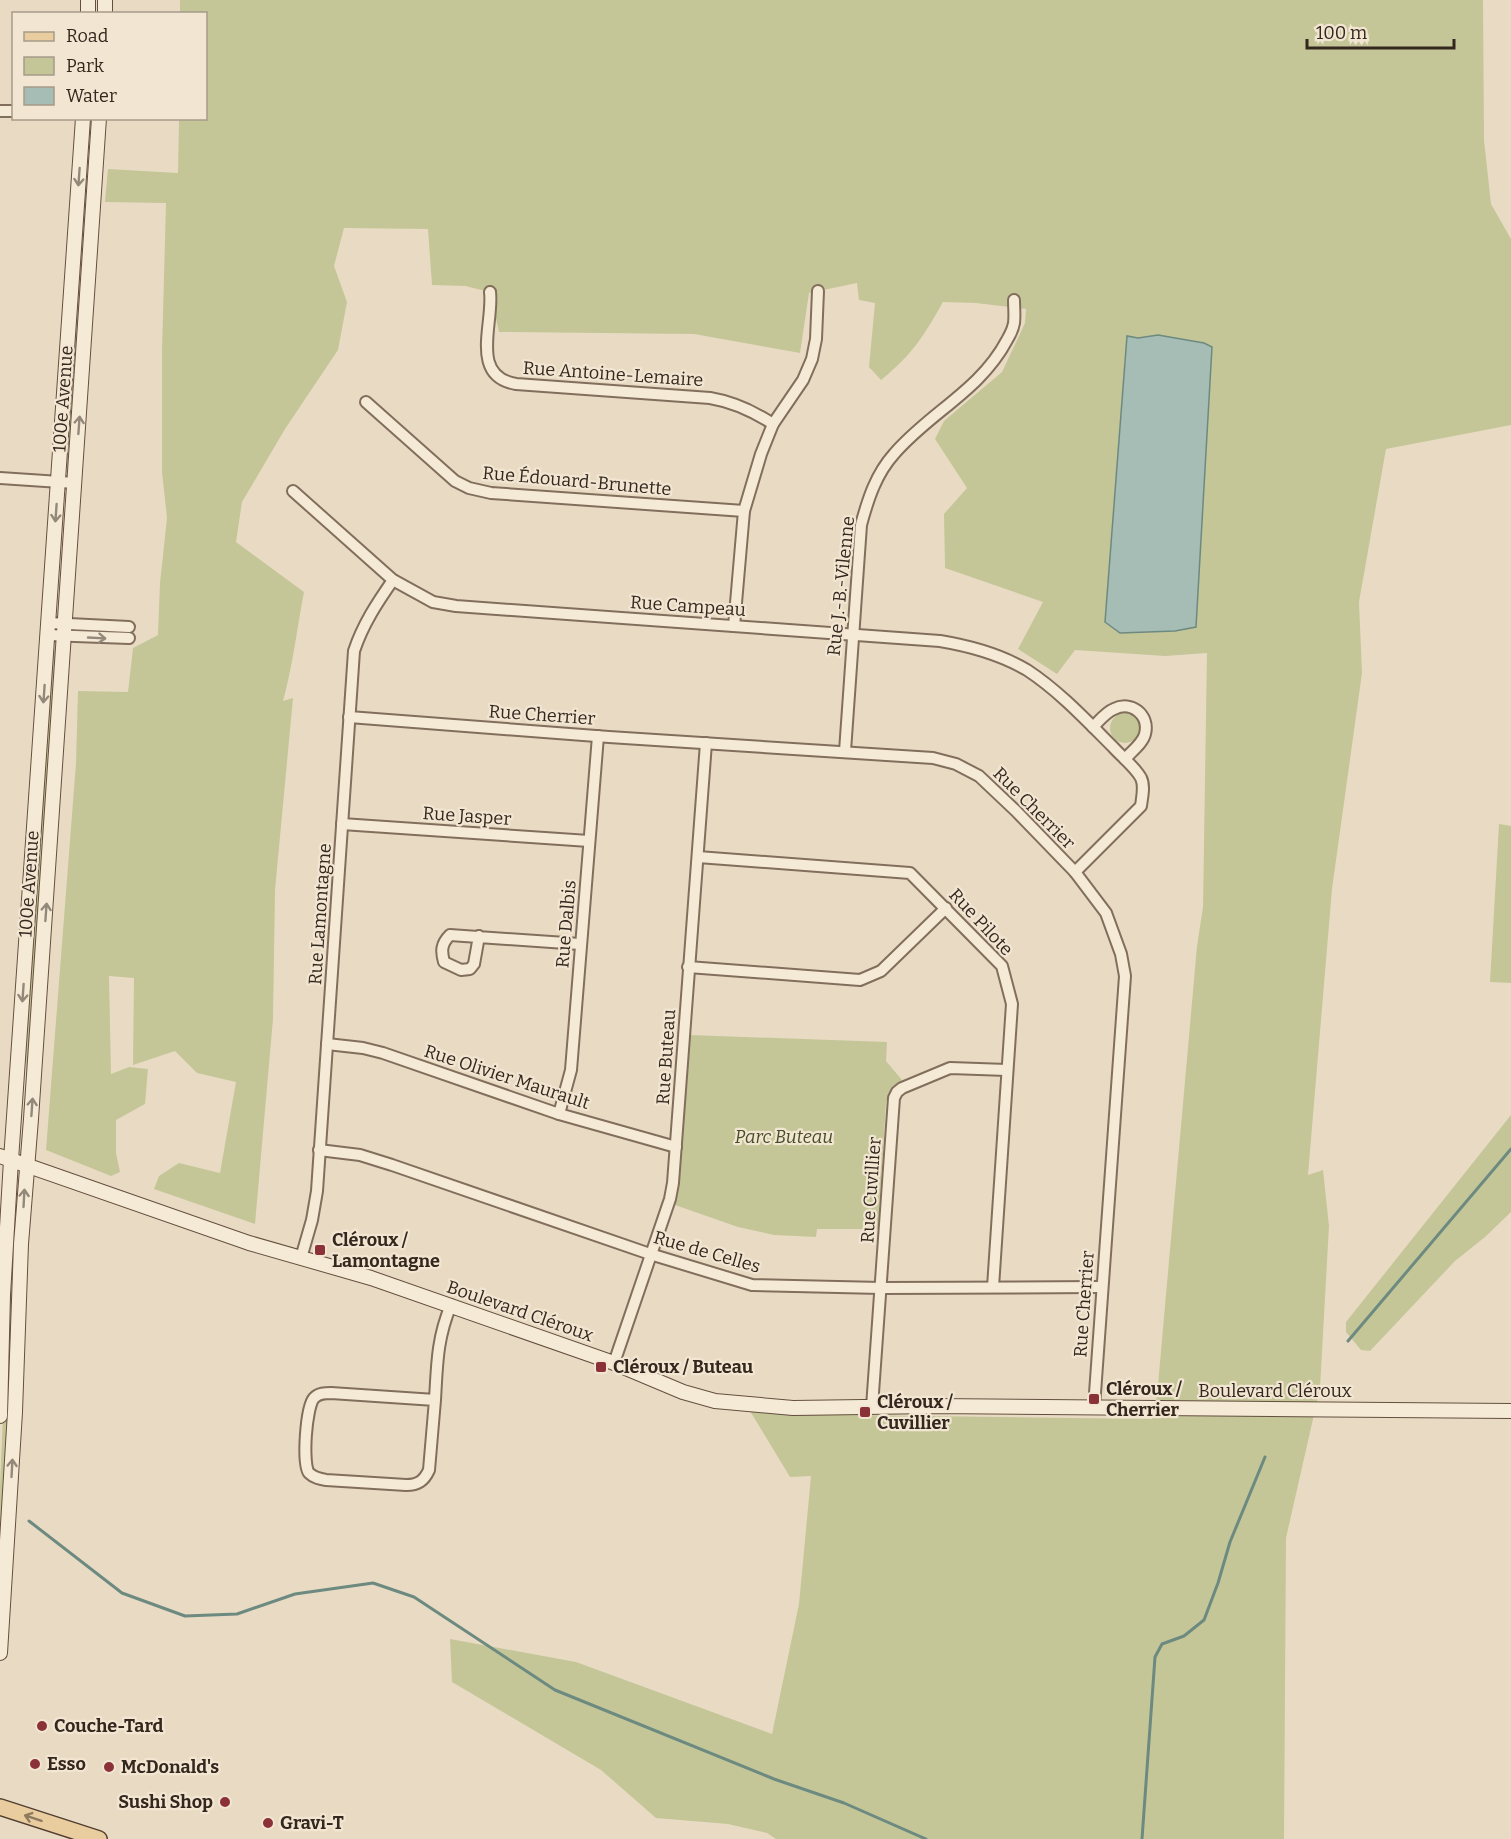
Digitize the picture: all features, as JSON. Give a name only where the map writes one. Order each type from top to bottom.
[{"type":"main road","points":[[0,1807],[99,1839]]},
{"type":"street","name":"100e Avenue","points":[[0,1416],[5,1158],[49,629],[83,120]]},
{"type":"street","name":"100e Avenue","points":[[0,1653],[15,1412],[20,1256],[66,630],[99,120]]},
{"type":"street","points":[[735,626],[744,511],[761,454],[773,424],[803,380],[812,359],[816,339],[818,291]]},
{"type":"street","name":"Rue Antoine-Lemaire","points":[[490,292],[486,351],[488,362],[504,380],[516,384],[729,401],[750,409],[773,424]]},
{"type":"street","name":"Rue J.-B.-Vilenne","points":[[845,751],[861,525],[868,498],[892,455],[909,437],[988,370],[999,356],[1014,325],[1014,300]]},
{"type":"street","name":"Rue Édouard-Brunette","points":[[366,402],[455,481],[468,488],[491,493],[744,511]]},
{"type":"street","points":[[0,478],[75,483]]},
{"type":"street","name":"Rue Campeau","points":[[293,491],[393,580],[433,602],[456,606],[939,641],[967,646],[996,655],[1026,670],[1058,694],[1125,759],[1142,780],[1141,806],[1075,872]]},
{"type":"street","name":"Rue Lamontagne","points":[[301,1258],[312,1220],[319,1150],[354,651],[361,630],[393,580]]},
{"type":"street","points":[[49,629],[129,633]]},
{"type":"street","points":[[1093,727],[1112,709],[1129,706],[1137,709],[1146,725],[1145,736],[1125,759]]},
{"type":"street","name":"Rue Cherrier","points":[[349,717],[933,758],[956,764],[979,776],[1075,872],[1106,913],[1121,954],[1125,976],[1094,1407]]},
{"type":"street","name":"Rue Dalbis","points":[[559,1114],[571,1070],[598,736]]},
{"type":"street","name":"Rue Buteau","points":[[614,1364],[670,1199],[673,1183],[705,743]]},
{"type":"street","name":"Rue Jasper","points":[[342,824],[589,841]]},
{"type":"street","name":"Rue Pilote","points":[[698,857],[910,873],[1002,966],[1012,1004],[993,1287]]},
{"type":"street","points":[[688,967],[860,980],[881,971],[946,908]]},
{"type":"street","points":[[479,936],[580,944]]},
{"type":"street","name":"Rue Olivier Maurault","points":[[327,1044],[383,1053],[559,1114],[676,1147]]},
{"type":"street","name":"Rue Cuvillier","points":[[872,1407],[893,1106],[897,1092],[950,1068],[1007,1070]]},
{"type":"street","name":"Rue de Celles","points":[[319,1150],[360,1155],[650,1254],[752,1285],[881,1288],[1101,1287]]},
{"type":"street","name":"Boulevard Cléroux","points":[[5,1158],[249,1243],[372,1278],[451,1305],[614,1364],[683,1392],[715,1401],[793,1408],[1094,1407],[1511,1411]]},
{"type":"street","points":[[435,1400],[319,1394],[312,1400],[309,1409],[305,1461],[308,1472],[315,1478],[326,1480],[416,1485],[426,1476],[429,1470],[435,1400],[439,1341],[451,1305]]},
{"type":"green space","points":[[180,0],[1483,0],[1484,140],[1491,204],[1511,239],[1511,425],[1386,449],[1359,602],[1362,673],[1332,889],[1308,1175],[1323,1170],[1329,1226],[1320,1388],[1286,1538],[1284,1839],[776,1839],[767,1833],[728,1824],[656,1818],[601,1770],[452,1682],[450,1639],[576,1662],[772,1734],[799,1604],[811,1476],[790,1477],[750,1411],[780,1414],[1152,1419],[1157,1396],[1197,946],[1203,907],[1207,653],[1165,656],[1075,650],[1057,674],[1018,649],[1043,602],[945,568],[944,514],[967,488],[935,439],[944,421],[1002,372],[1025,323],[1026,309],[943,302],[916,344],[881,380],[869,367],[875,303],[859,300],[857,283],[809,293],[800,353],[694,334],[499,332],[490,292],[465,286],[432,285],[428,229],[344,228],[334,266],[347,302],[338,350],[285,429],[242,502],[236,542],[304,592],[283,701],[293,698],[275,890],[273,1019],[255,1224],[154,1189],[159,1176],[179,1163],[220,1173],[236,1082],[197,1073],[175,1051],[133,1065],[134,978],[109,976],[111,1074],[129,1067],[148,1069],[145,1104],[116,1120],[116,1153],[120,1172],[111,1176],[46,1150],[76,763],[78,691],[128,692],[133,648],[158,635],[160,583],[167,518],[162,472],[166,203],[105,202],[108,169],[178,173],[179,120],[207,120],[207,12],[180,12]]},
{"type":"green space","points":[[84,173],[86,173],[88,220],[72,468],[64,467]]},
{"type":"green space","points":[[53,649],[59,650],[27,1080],[25,1035]]},
{"type":"green space","points":[[1125,713],[1136,717],[1140,728],[1136,739],[1125,743],[1114,739],[1110,728],[1114,717]]},
{"type":"green space","points":[[1499,824],[1511,826],[1511,983],[1490,982]]},
{"type":"green space","name":"Parc Buteau","points":[[690,1035],[887,1042],[886,1061],[902,1080],[893,1086],[886,1102],[878,1229],[817,1229],[816,1237],[774,1235],[738,1227],[675,1205]]},
{"type":"green space","points":[[1511,1115],[1511,1212],[1455,1261],[1370,1351],[1361,1350],[1346,1332],[1346,1322]]},
{"type":"green space","points":[[9,1278],[11,1278],[13,1338],[0,1593],[0,1485]]},
{"type":"water","points":[[1158,335],[1204,343],[1212,347],[1196,627],[1175,631],[1120,633],[1105,622],[1127,336],[1138,338]]},
{"type":"waterway","points":[[1348,1341],[1511,1149]]},
{"type":"waterway","points":[[1142,1839],[1155,1657],[1162,1644],[1184,1636],[1204,1620],[1230,1542],[1265,1457]]},
{"type":"waterway","points":[[29,1521],[122,1593],[185,1616],[237,1614],[295,1594],[373,1583],[414,1597],[555,1690],[774,1779],[844,1803],[926,1839]]},
{"type":"place","name":"Cléroux / Lamontagne","points":[[320,1250]]},
{"type":"place","name":"Cléroux / Buteau","points":[[601,1367]]},
{"type":"place","name":"Cléroux / Cherrier","points":[[1094,1399]]},
{"type":"place","name":"Cléroux / Cuvillier","points":[[865,1412]]},
{"type":"place","name":"Couche-Tard","points":[[42,1726]]},
{"type":"place","name":"Esso","points":[[35,1764]]},
{"type":"place","name":"McDonald's","points":[[109,1767]]},
{"type":"place","name":"Sushi Shop","points":[[225,1802]]},
{"type":"place","name":"Gravi-T","points":[[268,1823]]}]
